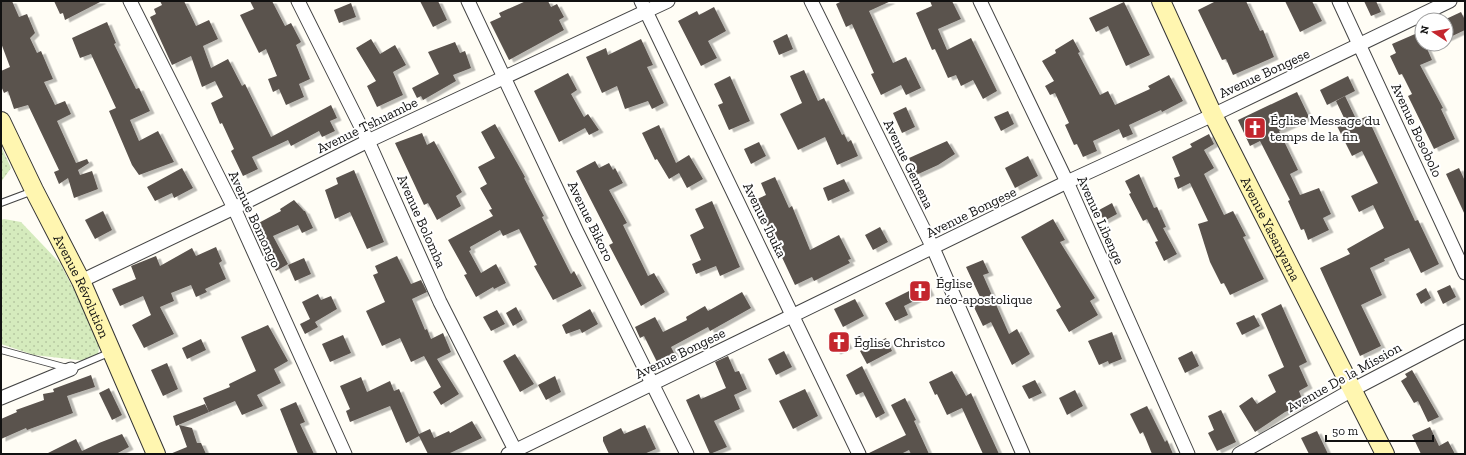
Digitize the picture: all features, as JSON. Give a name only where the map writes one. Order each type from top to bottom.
[{"type":"street","name":"Avenue Bomongo","points":[[130,1],[234,208],[345,454]]},
{"type":"street","name":"Avenue Bolomba","points":[[298,1],[368,141],[440,302],[514,453]]},
{"type":"street","name":"Avenue Bikoro","points":[[468,1],[506,78],[577,232],[654,384],[687,454]]},
{"type":"street","name":"Avenue Tshuambe","points":[[81,281],[234,208],[368,141],[506,78],[643,6],[668,1]]},
{"type":"street","name":"Avenue Gemena","points":[[811,1],[933,248],[1023,454]]},
{"type":"street","name":"Avenue Libenge","points":[[980,1],[1067,182],[1188,454]]},
{"type":"street","name":"Avenue Yasanyama","points":[[1161,1],[1213,115],[1385,454]]},
{"type":"street","name":"Avenue Bosobolo","points":[[1339,1],[1465,273]]},
{"type":"street","name":"Avenue Bongese","points":[[514,453],[1067,182],[1213,115],[1450,1]]},
{"type":"street","name":"Avenue Ibuka","points":[[643,6],[859,454]]},
{"type":"street","name":"Avenue Révolution","points":[[1,121],[34,190],[81,281],[156,454]]},
{"type":"street","name":"Avenue De la Mission","points":[[1239,454],[1352,390],[1465,331]]},
{"type":"street","points":[[1,398],[71,369]]},
{"type":"lane","points":[[1,203],[34,190]]},
{"type":"lane","points":[[1,350],[71,369],[112,352]]},
{"type":"green space","points":[[1,146],[11,168],[1,182]]},
{"type":"green space","points":[[4,219],[21,222],[60,263],[100,340],[98,355],[86,361],[34,355],[1,344],[1,220]]},
{"type":"building","points":[[1,1],[12,1],[19,17],[27,14],[35,33],[30,38],[37,53],[41,51],[53,79],[44,82],[55,105],[65,101],[71,114],[57,121],[76,163],[87,159],[89,163],[78,170],[80,175],[92,171],[98,189],[74,198],[68,178],[59,184],[54,172],[59,170],[28,105],[14,109],[8,91],[4,93],[1,86],[1,71],[10,67],[1,43]]},
{"type":"building","points":[[54,1],[102,1],[65,20],[63,13],[60,14]]},
{"type":"building","points":[[160,1],[184,1],[196,26],[209,20],[218,39],[203,46],[211,68],[228,59],[242,86],[245,84],[271,137],[331,105],[337,118],[330,121],[335,131],[322,137],[319,131],[291,146],[288,140],[252,157],[258,169],[243,176],[231,151],[234,149],[222,123],[220,124],[211,103],[223,97],[215,81],[202,87],[191,56],[172,65],[150,17],[156,14],[154,9],[162,5]]},
{"type":"building","points":[[250,1],[272,1],[285,26],[291,23],[301,42],[296,45],[310,79],[299,84],[304,97],[286,105],[279,89],[273,92],[268,79],[277,76],[266,49],[259,53],[240,15],[254,9]]},
{"type":"building","points":[[420,1],[438,1],[447,20],[433,27]]},
{"type":"building","points":[[526,1],[548,1],[551,7],[557,4],[564,17],[559,20],[564,30],[509,60],[490,22],[501,17],[499,13]]},
{"type":"building","points":[[842,1],[891,1],[869,11],[893,63],[906,57],[921,88],[906,95],[901,85],[881,95],[871,74],[874,73],[852,24],[846,27],[836,4]]},
{"type":"building","points":[[930,1],[952,1],[961,19],[938,29],[947,50],[971,38],[997,91],[983,99],[973,80],[961,86],[956,75],[948,78],[935,49],[932,50],[916,13],[932,6]]},
{"type":"building","points":[[1216,1],[1246,1],[1260,31],[1263,30],[1274,57],[1233,75],[1226,59],[1222,60],[1198,10]]},
{"type":"building","points":[[1285,1],[1312,1],[1322,21],[1300,32]]},
{"type":"building","points":[[1364,1],[1376,1],[1381,12],[1371,16]]},
{"type":"building","points":[[1124,2],[1150,55],[1126,66],[1108,26],[1096,32],[1089,18]]},
{"type":"building","points":[[351,3],[356,17],[339,23],[334,10]]},
{"type":"building","points":[[714,7],[726,31],[708,41],[717,58],[701,66],[678,21],[697,11],[699,15]]},
{"type":"building","points":[[1461,12],[1465,20],[1465,30],[1454,35],[1454,15]]},
{"type":"building","points":[[107,22],[116,43],[114,44],[136,89],[139,88],[150,111],[130,120],[139,141],[158,131],[174,162],[139,175],[132,165],[109,111],[116,108],[91,54],[80,58],[72,38]]},
{"type":"building","points":[[787,34],[793,49],[779,55],[773,41]]},
{"type":"building","points":[[1414,34],[1414,52],[1428,52],[1432,60],[1420,65],[1443,108],[1441,109],[1455,139],[1434,149],[1408,96],[1412,94],[1402,74],[1399,75],[1390,56],[1396,53],[1392,44]]},
{"type":"building","points":[[371,39],[380,54],[395,45],[406,65],[393,72],[403,95],[377,107],[367,86],[376,81],[356,48]]},
{"type":"building","points":[[641,39],[653,65],[647,67],[664,103],[652,109],[648,101],[625,109],[617,86],[602,93],[586,57],[606,48],[608,55]]},
{"type":"building","points":[[1073,39],[1080,52],[1078,53],[1100,95],[1108,91],[1115,105],[1150,89],[1148,86],[1169,75],[1183,101],[1162,112],[1161,110],[1129,125],[1133,134],[1123,138],[1119,129],[1093,141],[1097,151],[1083,157],[1077,144],[1074,145],[1065,125],[1069,123],[1055,93],[1050,95],[1045,86],[1054,81],[1042,61],[1056,53],[1055,50]]},
{"type":"building","points":[[455,42],[460,53],[465,51],[471,68],[453,75],[456,81],[423,100],[421,96],[417,98],[412,88],[439,74],[428,52]]},
{"type":"building","points":[[804,70],[818,101],[824,98],[842,135],[844,134],[848,142],[851,140],[858,156],[837,165],[825,137],[798,150],[780,114],[802,103],[790,76]]},
{"type":"building","points":[[568,73],[577,90],[571,94],[584,117],[588,114],[599,130],[589,135],[585,128],[559,142],[534,91]]},
{"type":"building","points":[[730,76],[750,121],[729,130],[718,105],[723,103],[714,84]]},
{"type":"building","points":[[1348,76],[1355,91],[1327,105],[1320,90]]},
{"type":"building","points":[[1297,92],[1309,117],[1279,131],[1298,170],[1290,174],[1300,195],[1319,188],[1331,214],[1323,218],[1329,230],[1308,240],[1304,229],[1301,230],[1288,201],[1290,200],[1260,141],[1250,146],[1238,120]]},
{"type":"building","points":[[1345,96],[1357,121],[1367,116],[1415,221],[1418,220],[1439,264],[1421,273],[1409,248],[1384,259],[1385,261],[1370,268],[1382,295],[1361,305],[1381,346],[1360,356],[1320,268],[1350,254],[1347,249],[1384,228],[1373,205],[1359,212],[1351,196],[1378,183],[1362,151],[1352,156],[1336,124],[1345,120],[1336,101]]},
{"type":"building","points":[[906,107],[915,127],[902,133],[893,113]]},
{"type":"building","points":[[1008,111],[1014,124],[1001,131],[994,117]]},
{"type":"building","points":[[495,124],[525,177],[524,178],[544,216],[542,217],[571,274],[574,271],[582,286],[553,300],[534,266],[537,265],[519,229],[503,236],[500,230],[470,247],[471,250],[469,251],[481,273],[496,264],[506,283],[494,289],[493,287],[476,297],[464,275],[467,274],[448,240],[493,216],[489,210],[492,209],[480,188],[487,184],[478,167],[495,158],[481,132]]},
{"type":"building","points":[[659,125],[676,163],[689,155],[703,179],[687,188],[679,173],[669,179],[657,159],[655,160],[642,133]]},
{"type":"building","points":[[422,133],[427,145],[434,141],[462,192],[456,196],[461,206],[437,220],[428,203],[424,205],[395,143]]},
{"type":"building","points":[[1209,134],[1214,144],[1204,150],[1214,168],[1204,174],[1224,215],[1233,211],[1246,236],[1243,237],[1264,279],[1230,295],[1224,283],[1221,284],[1210,262],[1198,224],[1208,221],[1190,183],[1178,189],[1174,178],[1180,176],[1172,157],[1192,147],[1190,144]]},
{"type":"building","points":[[947,141],[955,154],[938,165],[916,175],[909,158]]},
{"type":"building","points":[[759,142],[766,156],[751,164],[744,149]]},
{"type":"building","points":[[1028,156],[1038,176],[1015,188],[1005,168]]},
{"type":"building","points":[[595,161],[599,168],[609,163],[613,170],[615,168],[623,183],[609,190],[627,223],[623,225],[648,276],[654,273],[665,292],[641,306],[609,245],[613,243],[576,171]]},
{"type":"building","points":[[182,168],[193,188],[174,198],[172,193],[155,201],[147,187]]},
{"type":"building","points":[[1459,168],[1465,181],[1465,215],[1446,174]]},
{"type":"building","points":[[354,170],[384,242],[367,249],[350,212],[335,219],[325,190],[338,184],[336,178]]},
{"type":"building","points":[[1139,174],[1154,208],[1157,207],[1166,227],[1163,228],[1177,254],[1164,261],[1155,242],[1158,241],[1147,219],[1143,221],[1129,194],[1131,193],[1125,181]]},
{"type":"building","points":[[775,177],[789,208],[792,206],[810,250],[839,235],[851,259],[848,260],[850,263],[814,281],[812,277],[795,285],[755,200],[766,195],[761,183]]},
{"type":"building","points":[[844,179],[850,191],[828,201],[823,188]]},
{"type":"building","points":[[294,200],[305,211],[313,228],[302,233],[298,225],[273,236],[288,264],[276,271],[253,226],[281,211],[280,209]]},
{"type":"building","points":[[712,201],[740,267],[720,276],[716,266],[696,274],[692,264],[701,260],[690,235],[704,228],[695,209]]},
{"type":"building","points":[[1112,203],[1117,214],[1104,221],[1099,210]]},
{"type":"building","points":[[103,211],[112,230],[95,239],[85,220]]},
{"type":"building","points":[[1053,219],[1065,240],[1060,242],[1095,298],[1090,301],[1098,315],[1069,332],[1056,310],[1061,307],[1021,237]]},
{"type":"building","points":[[880,227],[888,242],[873,250],[865,235]]},
{"type":"building","points":[[216,247],[222,261],[219,263],[226,279],[205,289],[207,292],[196,297],[191,285],[171,293],[174,301],[160,307],[174,334],[144,348],[132,325],[151,315],[143,296],[120,306],[112,289],[136,279],[131,266],[156,256],[160,266],[192,248],[196,256]]},
{"type":"building","points":[[397,256],[411,284],[421,280],[427,292],[412,299],[425,330],[427,329],[431,339],[443,333],[451,352],[437,359],[459,394],[441,405],[433,392],[441,387],[424,356],[411,362],[400,338],[382,346],[366,311],[385,302],[373,275],[378,273],[375,266]]},
{"type":"building","points":[[304,258],[311,274],[295,281],[288,265]]},
{"type":"building","points":[[983,260],[989,273],[983,275],[1009,334],[1017,329],[1030,354],[1012,365],[991,322],[983,326],[971,301],[980,297],[966,267]]},
{"type":"building","points":[[925,283],[930,293],[904,306],[908,315],[895,321],[885,303]]},
{"type":"building","points":[[1450,285],[1456,297],[1443,304],[1437,291]]},
{"type":"building","points":[[1426,288],[1431,298],[1421,304],[1416,294]]},
{"type":"building","points":[[742,292],[751,308],[710,331],[708,327],[671,347],[675,355],[658,364],[644,336],[640,338],[635,327],[655,317],[663,332],[687,320],[686,317],[705,306],[708,311]]},
{"type":"building","points":[[318,294],[321,300],[331,296],[337,309],[315,322],[318,327],[305,334],[300,324],[310,319],[302,302]]},
{"type":"building","points":[[855,299],[864,316],[843,327],[834,309]]},
{"type":"building","points":[[1281,304],[1307,362],[1299,366],[1308,386],[1299,391],[1304,404],[1285,412],[1255,432],[1239,406],[1252,397],[1257,404],[1276,392],[1268,375],[1284,367],[1261,314]]},
{"type":"building","points":[[516,307],[523,320],[513,326],[506,313]]},
{"type":"building","points":[[590,309],[598,324],[582,333],[580,329],[566,334],[562,325]]},
{"type":"building","points":[[497,310],[505,324],[491,331],[483,317]]},
{"type":"building","points":[[1254,315],[1260,326],[1242,335],[1236,323]]},
{"type":"building","points":[[268,325],[288,361],[274,369],[281,383],[257,395],[263,406],[242,415],[235,401],[209,412],[203,398],[230,387],[229,384],[256,371],[241,337]]},
{"type":"building","points":[[841,332],[848,346],[836,352],[829,338]]},
{"type":"building","points":[[1112,332],[1122,359],[1109,364],[1108,361],[1099,365],[1088,341]]},
{"type":"building","points":[[343,335],[351,353],[330,362],[322,344]]},
{"type":"building","points":[[886,338],[892,351],[867,364],[860,351]]},
{"type":"building","points":[[201,339],[206,350],[187,359],[182,348]]},
{"type":"building","points":[[784,351],[792,367],[776,375],[768,359]]},
{"type":"building","points":[[1192,351],[1199,366],[1185,373],[1178,358]]},
{"type":"building","points":[[515,354],[534,384],[520,392],[503,361]]},
{"type":"building","points":[[728,356],[735,372],[739,371],[747,389],[734,395],[740,409],[714,421],[727,447],[710,454],[686,400],[699,394],[701,399],[726,388],[715,362]]},
{"type":"building","points":[[167,363],[178,389],[163,396],[151,370]]},
{"type":"building","points":[[862,366],[885,413],[876,418],[863,392],[856,395],[846,375]]},
{"type":"building","points":[[1412,370],[1439,417],[1428,422],[1418,401],[1414,403],[1401,381],[1407,377],[1405,374]]},
{"type":"building","points":[[952,371],[966,396],[971,393],[999,454],[983,454],[962,408],[947,415],[937,394],[935,395],[929,382]]},
{"type":"building","points":[[91,375],[95,387],[67,396],[73,413],[27,430],[26,428],[1,439],[1,419],[17,412],[16,410],[44,400],[43,394],[54,392],[53,389]]},
{"type":"building","points":[[555,376],[561,392],[546,400],[538,385]]},
{"type":"building","points":[[361,377],[367,392],[390,381],[394,391],[399,389],[419,434],[430,429],[434,438],[449,431],[450,433],[472,421],[482,438],[448,454],[428,454],[419,436],[406,443],[390,406],[350,422],[346,411],[350,409],[340,386]]},
{"type":"building","points":[[1035,380],[1042,393],[1029,399],[1022,386]]},
{"type":"building","points":[[109,388],[122,415],[112,420],[99,393]]},
{"type":"building","points":[[805,389],[818,416],[793,429],[779,401]]},
{"type":"building","points":[[1075,390],[1083,406],[1067,415],[1059,398]]},
{"type":"building","points":[[905,398],[916,420],[914,421],[929,454],[911,454],[909,450],[901,454],[867,454],[906,435],[891,405]]},
{"type":"building","points":[[296,402],[305,422],[300,424],[314,454],[298,454],[280,409]]},
{"type":"building","points":[[205,404],[209,412],[176,426],[173,416]]},
{"type":"building","points":[[1147,406],[1165,442],[1167,440],[1173,454],[1152,454],[1143,432],[1140,434],[1130,414]]},
{"type":"building","points":[[1221,410],[1236,442],[1217,451],[1208,433],[1214,430],[1208,416]]},
{"type":"building","points":[[179,425],[192,428],[197,443],[201,443],[206,454],[170,454],[187,447]]},
{"type":"building","points":[[645,425],[656,449],[644,454],[609,454],[603,441],[603,437],[621,428],[624,434]]},
{"type":"building","points":[[1430,427],[1439,446],[1448,441],[1455,454],[1421,454],[1412,435]]},
{"type":"building","points":[[1317,431],[1328,454],[1309,454],[1301,438]]},
{"type":"building","points":[[122,434],[129,447],[116,454],[46,454],[76,439],[82,451]]},
{"type":"place","name":"Église Message du temps de la fin","points":[[1255,128]]},
{"type":"place","name":"Église néo-apostolique","points":[[920,291]]},
{"type":"place","name":"Église Christco","points":[[839,342]]}]
